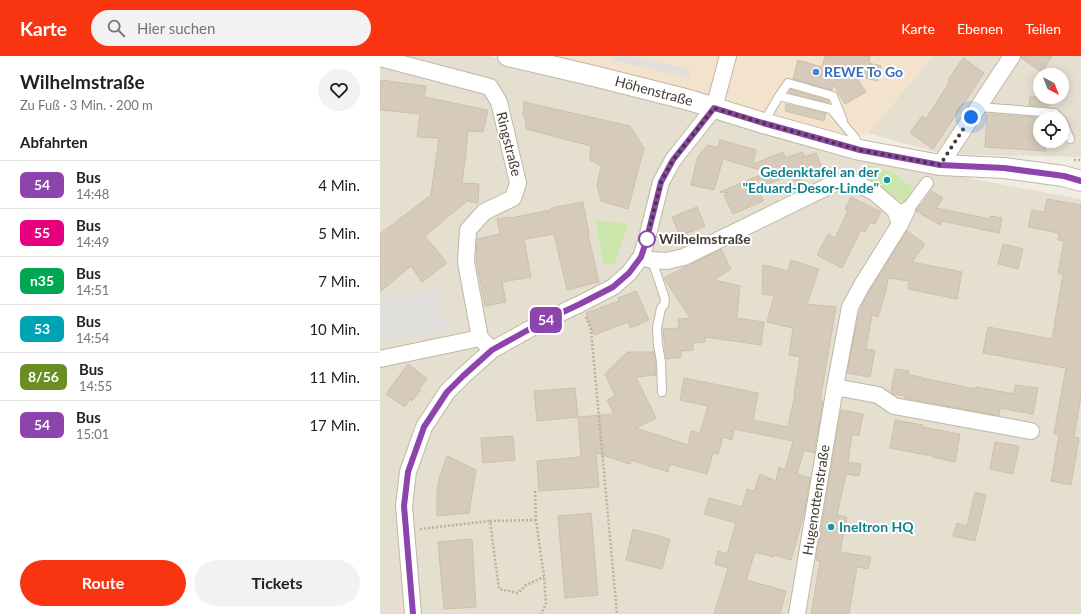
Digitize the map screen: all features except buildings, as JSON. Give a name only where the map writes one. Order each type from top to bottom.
[{"type":"street","name":"Höhenstraße","points":[[508,56],[594,76],[714,108],[860,150],[940,165],[1004,168],[1075,177]]},
{"type":"street","points":[[646,259],[646,242],[661,182],[673,160],[714,108],[728,56]]},
{"type":"street","points":[[940,165],[1012,56]]},
{"type":"street","name":"Ringstraße","points":[[380,58],[490,87],[498,102],[518,183],[513,198],[484,212],[468,230],[466,262],[480,338]]},
{"type":"street","points":[[413,614],[404,506],[408,472],[424,427],[447,392],[492,350],[546,320],[613,287],[646,259],[667,261],[684,256],[835,183],[853,182],[874,192],[903,217]]},
{"type":"street","name":"Hugenottenstraße","points":[[797,614],[850,307],[903,217],[927,183]]},
{"type":"street","points":[[380,359],[480,338],[492,350]]},
{"type":"street","points":[[835,387],[878,395],[894,406],[1031,431]]},
{"type":"lane","points":[[763,123],[788,83],[833,96],[844,125]]},
{"type":"lane","points":[[779,96],[830,109],[855,138],[860,150]]},
{"type":"lane","points":[[979,107],[1042,112]]},
{"type":"lane","points":[[646,259],[665,299],[664,305],[661,308],[658,328],[662,392]]},
{"type":"path","points":[[580,304],[591,330],[617,614]]},
{"type":"path","points":[[535,491],[536,520],[544,577],[546,604],[541,614]]},
{"type":"path","points":[[434,527],[490,521],[536,520]]},
{"type":"path","points":[[490,521],[499,589],[518,593],[526,585],[544,577]]},
{"type":"shaded area","points":[[380,56],[489,56],[936,172],[1081,199],[1081,614],[380,614]]},
{"type":"shaded area","points":[[548,56],[933,56],[868,133],[855,138]]},
{"type":"shaded area","points":[[614,56],[632,56],[691,70],[689,78],[613,60]]},
{"type":"shaded area","points":[[933,56],[1081,56],[1081,157],[942,154],[868,133]]},
{"type":"shaded area","points":[[437,288],[442,318],[446,317],[448,330],[380,342],[380,299]]},
{"type":"green space","points":[[866,165],[896,174],[905,183],[913,187],[904,203],[861,179]]},
{"type":"green space","points":[[595,220],[628,224],[614,265],[604,264]]},
{"type":"bus line","name":"54","points":[[413,614],[404,506],[408,472],[424,427],[447,392],[492,350],[546,320],[613,287],[629,273],[641,257],[661,182],[673,160],[714,108],[860,150],[940,165],[1004,168],[1064,176],[1081,181]]},
{"type":"place","name":"REWE To Go","points":[[816,72]]},
{"type":"place","name":"Gedenktafel an der \"Eduard-Desor-Linde\"","points":[[887,180]]},
{"type":"place","name":"Wilhelmstraße","points":[[647,239]]},
{"type":"place","name":"Ineltron HQ","points":[[831,527]]},
{"type":"route","points":[[647,239],[646,242],[661,182],[673,160],[714,108],[860,150],[940,165],[971,117]]}]
